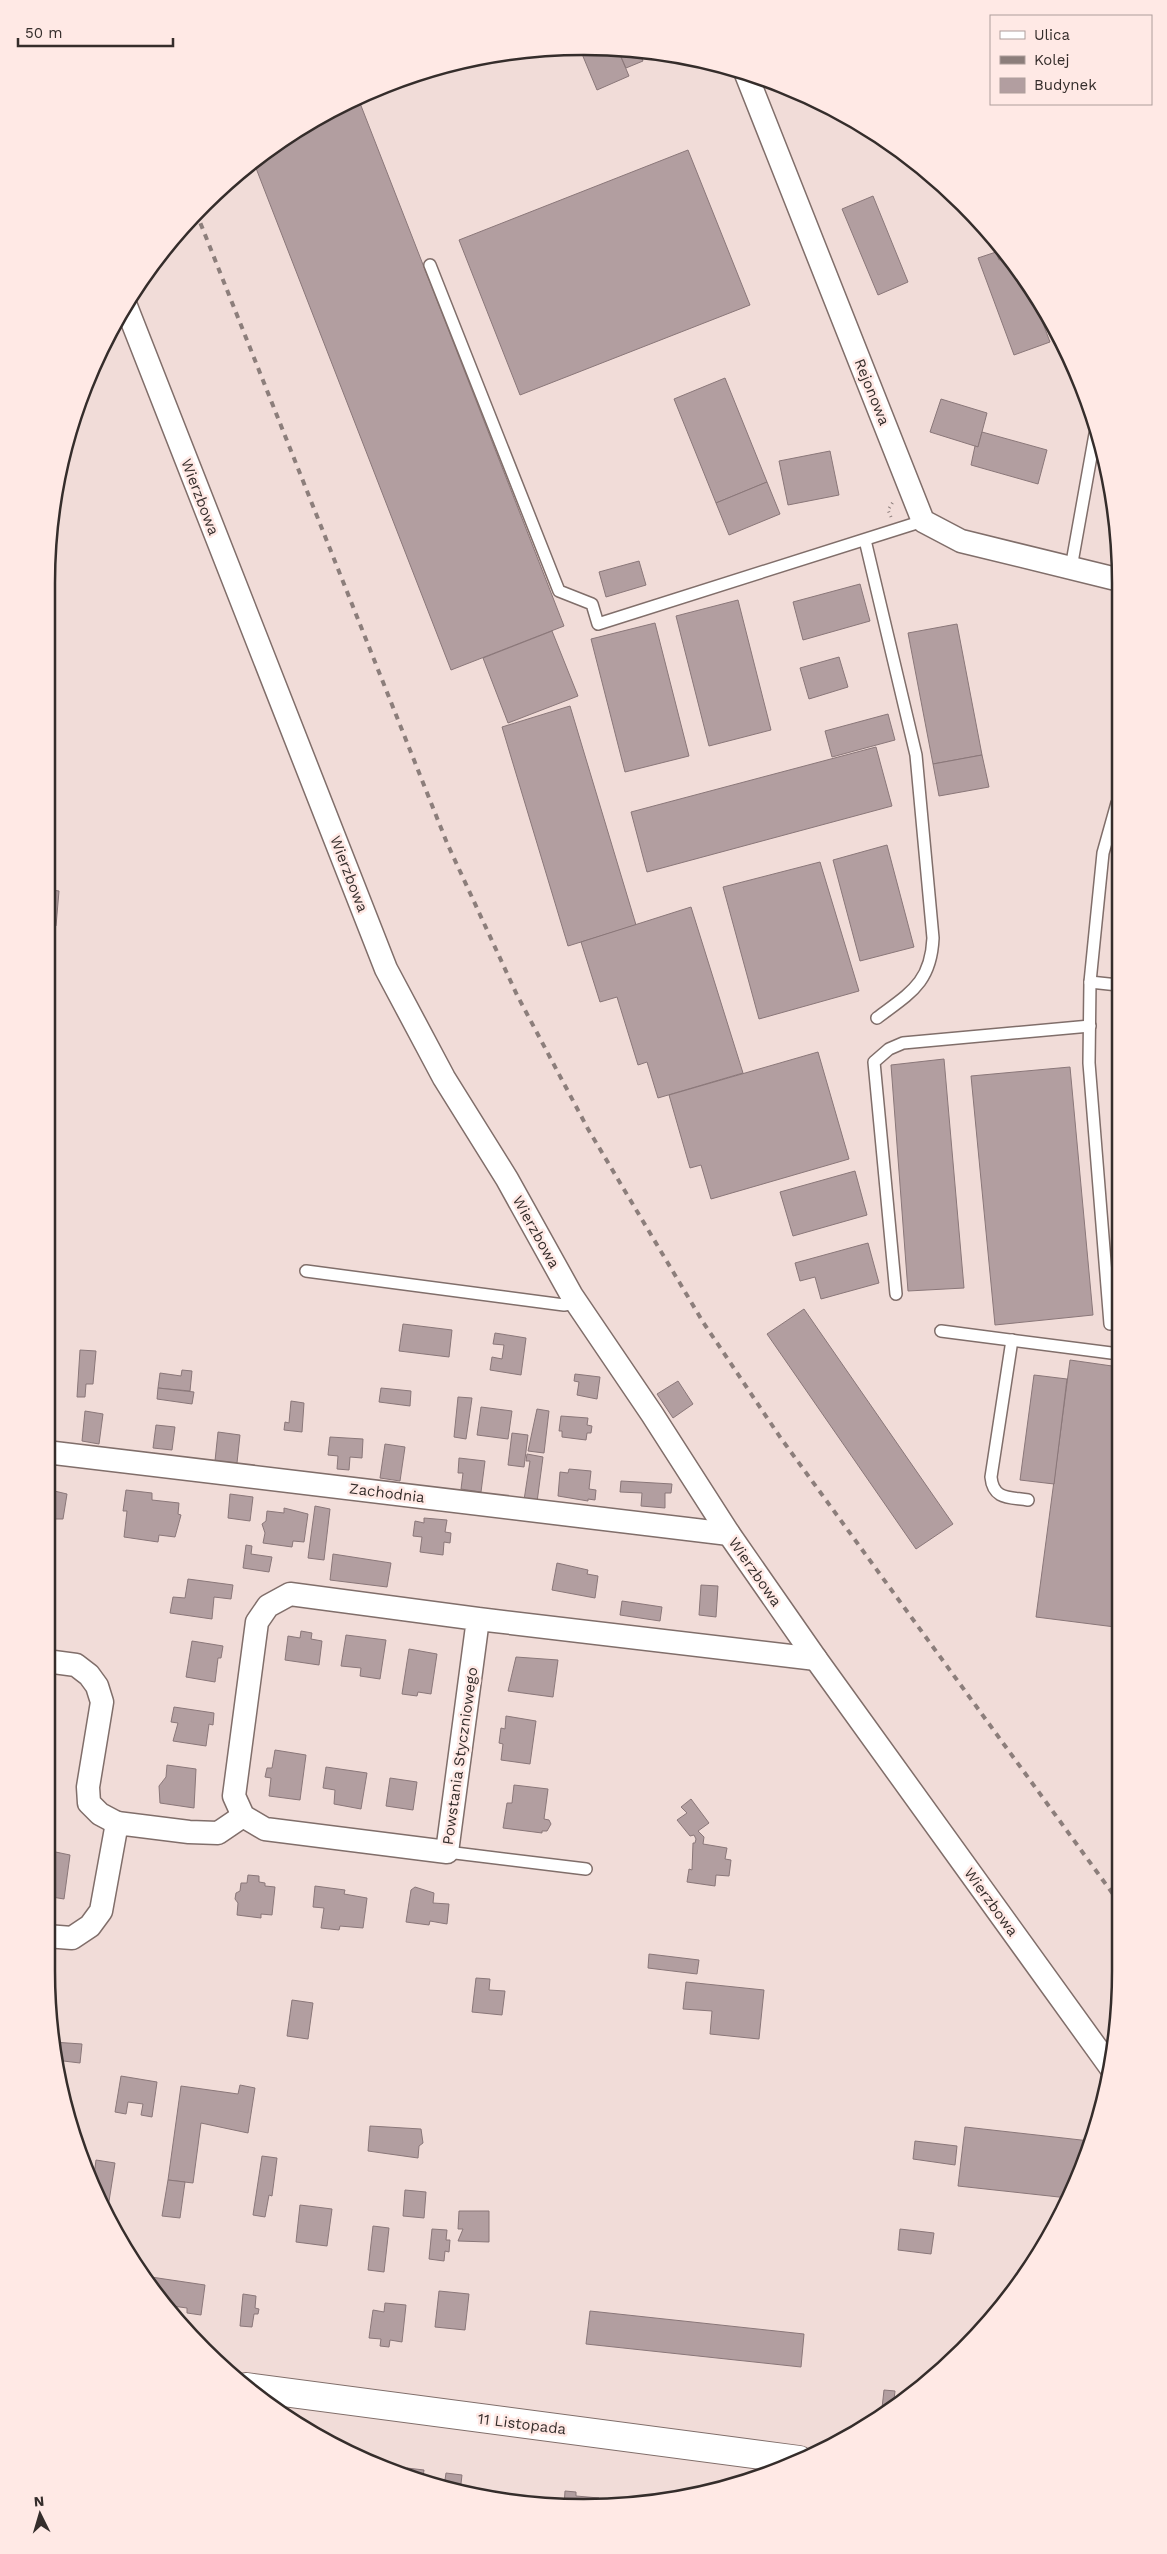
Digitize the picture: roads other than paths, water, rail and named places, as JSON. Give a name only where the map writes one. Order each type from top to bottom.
[{"type":"main road","name":"11 Listopada","points":[[261,2389],[784,2460]]},
{"type":"street","name":"Rejonowa","points":[[749,82],[923,521]]},
{"type":"street","name":"Wierzbowa","points":[[129,314],[386,969],[444,1078],[507,1179],[576,1303],[652,1414],[728,1534],[1104,2059]]},
{"type":"street","points":[[923,521],[961,541],[1112,578]]},
{"type":"street","name":"Zachodnia","points":[[55,1453],[728,1534]]},
{"type":"street","points":[[55,1662],[76,1665],[89,1675],[97,1686],[102,1702],[88,1787],[89,1803],[100,1814],[117,1823],[189,1832],[218,1833],[244,1816],[234,1796],[257,1622],[268,1606],[290,1594],[478,1619],[816,1659]]},
{"type":"street","name":"Powstania Styczniowego","points":[[244,1816],[265,1829],[447,1852],[478,1619]]},
{"type":"street","points":[[55,1937],[72,1938],[90,1926],[101,1911],[117,1823]]},
{"type":"lane","points":[[430,265],[559,591],[592,604],[598,624],[923,521]]},
{"type":"lane","points":[[1071,568],[1093,444]]},
{"type":"lane","points":[[864,540],[916,756],[933,938],[932,960],[916,988],[877,1018]]},
{"type":"lane","points":[[1110,1324],[1089,1063],[1090,982],[1103,853],[1112,821]]},
{"type":"lane","points":[[1090,982],[1112,984]]},
{"type":"lane","points":[[896,1294],[874,1062],[889,1050],[904,1043],[1090,1026]]},
{"type":"lane","points":[[306,1271],[564,1305],[576,1303]]},
{"type":"lane","points":[[941,1331],[1112,1353]]},
{"type":"lane","points":[[1012,1340],[991,1478],[992,1488],[998,1495],[1028,1500]]},
{"type":"lane","points":[[447,1852],[586,1869]]},
{"type":"railway","points":[[200,221],[447,843],[517,995],[588,1129],[703,1322],[780,1437],[1112,1893]]}]
